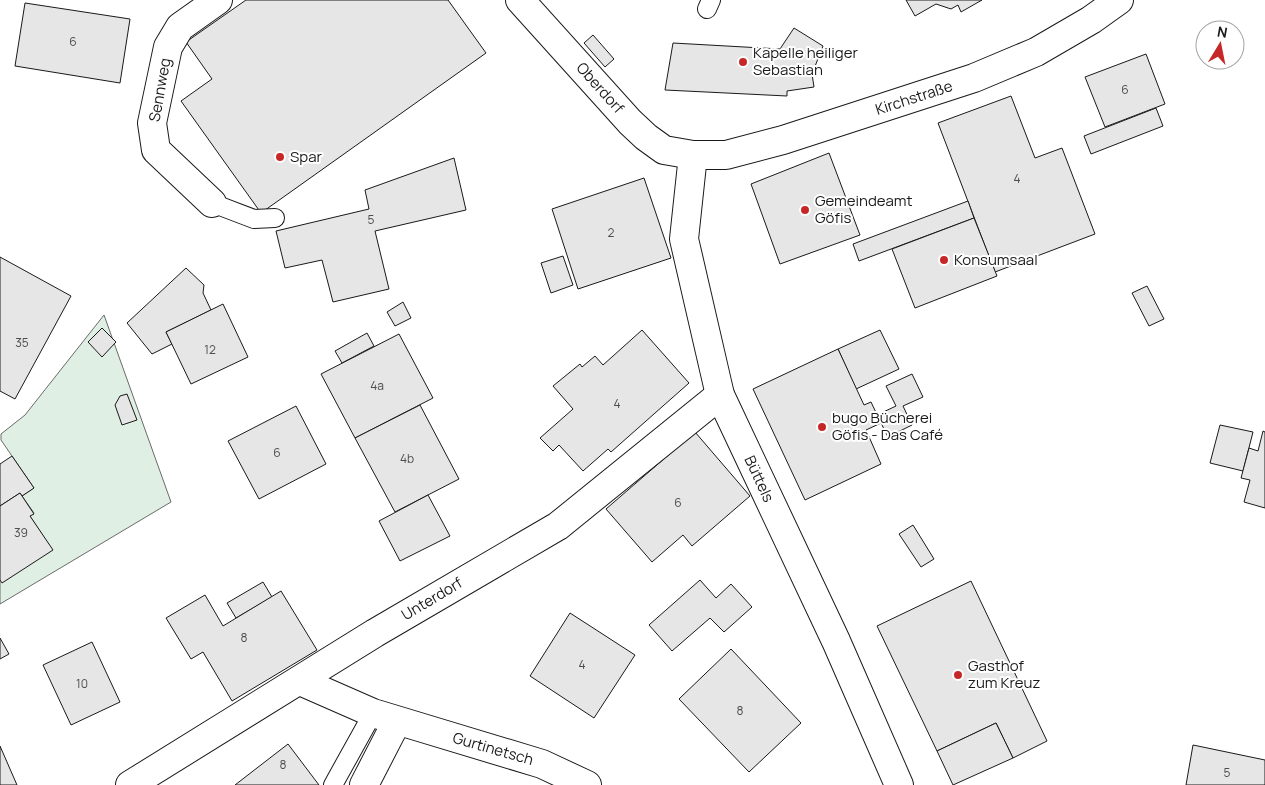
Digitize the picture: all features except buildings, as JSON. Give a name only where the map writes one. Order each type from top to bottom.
[{"type":"street","name":"Sennweg","points":[[212,203],[156,150],[152,123],[168,47],[180,27],[218,0]]},
{"type":"street","name":"Oberdorf","points":[[520,0],[646,137],[664,150],[693,155]]},
{"type":"street","name":"Kirchstraße","points":[[693,155],[726,155],[784,140],[974,78],[1036,52],[1091,20],[1119,0]]},
{"type":"street","name":"Büttels","points":[[693,155],[684,239],[720,395],[836,641],[899,785]]},
{"type":"street","name":"Unterdorf","points":[[130,785],[375,633],[558,526],[720,395]]},
{"type":"street","name":"Gurtinetsch","points":[[300,680],[385,717],[542,764],[587,785]]},
{"type":"street","points":[[364,785],[385,717]]},
{"type":"lane","name":"Sennweg","points":[[212,203],[254,219],[274,218]]},
{"type":"lane","points":[[333,785],[385,717]]},
{"type":"green space","points":[[104,315],[171,502],[0,604],[0,580],[52,550],[30,516],[34,513],[22,496],[34,488],[1,440],[1,434],[25,415]]},
{"type":"place","name":"Kapelle heiliger Sebastian","points":[[743,62]]},
{"type":"place","name":"Spar","points":[[280,157]]},
{"type":"place","name":"Gemeindeamt Göfis","points":[[805,210]]},
{"type":"place","name":"Konsumsaal","points":[[944,260]]},
{"type":"place","name":"bugo Bücherei Göfis - Das Café","points":[[822,427]]},
{"type":"place","name":"Gasthof zum Kreuz","points":[[958,675]]}]
